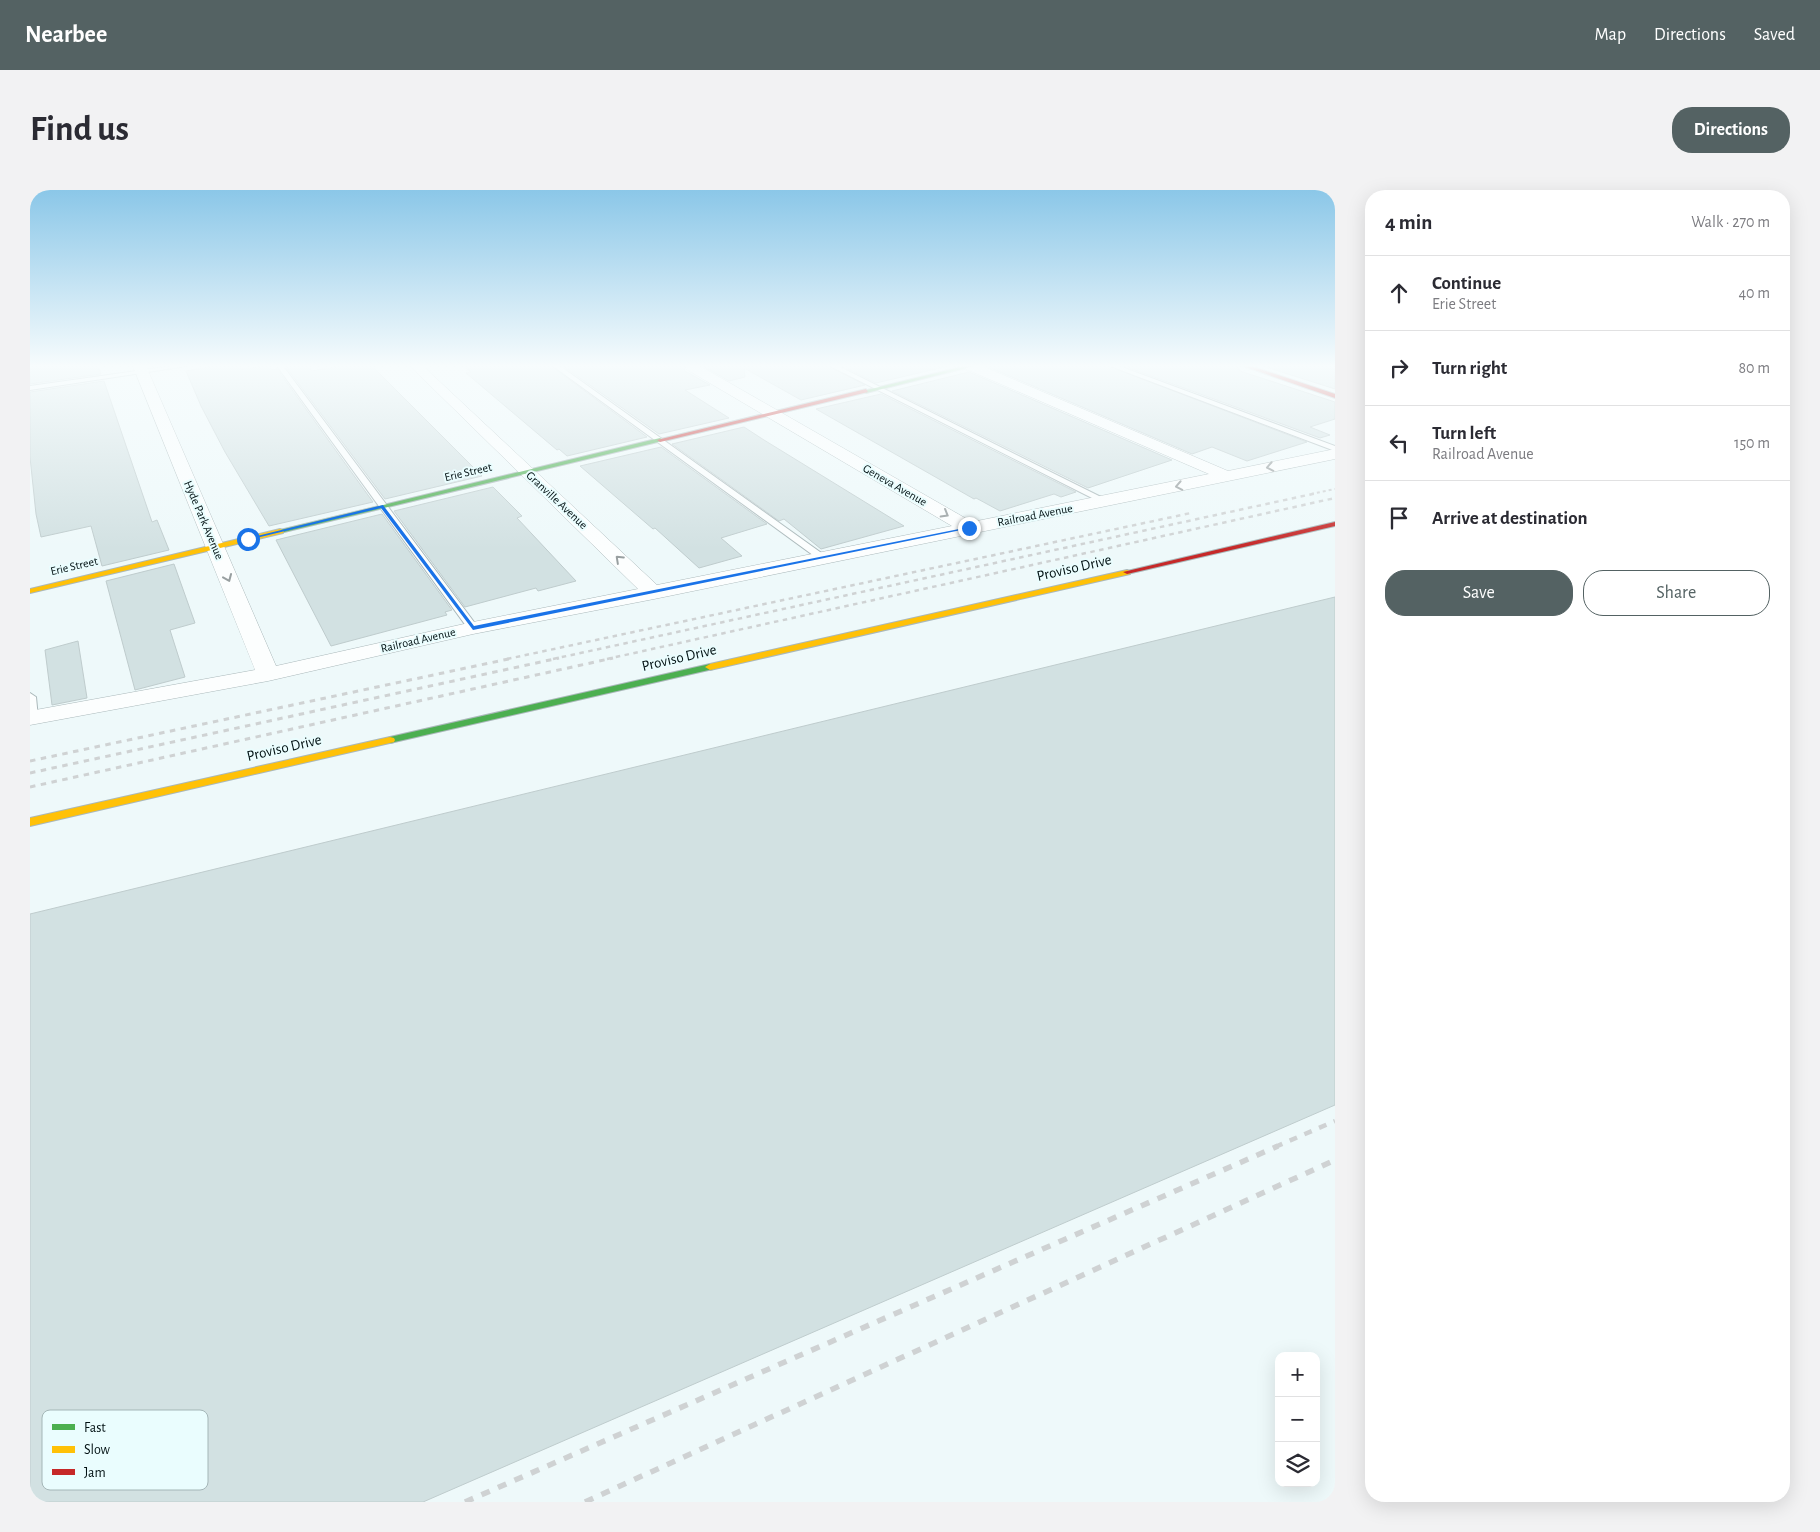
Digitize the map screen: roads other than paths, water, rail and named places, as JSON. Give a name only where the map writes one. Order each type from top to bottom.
[{"type":"street","name":"Hyde Park Avenue","points":[[165,427],[268,674]]},
{"type":"street","name":"Granville Avenue","points":[[480,427],[654,593]]},
{"type":"street","name":"Erie Street","points":[[30,591],[716,427]]},
{"type":"street","name":"Geneva Avenue","points":[[795,427],[969,528]]},
{"type":"street","points":[[1113,427],[1227,476]]},
{"type":"street","name":"Railroad Avenue","points":[[31,711],[268,674],[473,628],[824,559],[1335,454]]},
{"type":"street","name":"Proviso Drive","points":[[30,822],[1333,526]]},
{"type":"lane","points":[[325,427],[473,628]]},
{"type":"lane","points":[[639,427],[824,559]]},
{"type":"lane","points":[[957,427],[1105,501]]},
{"type":"lane","points":[[1275,427],[1335,450]]},
{"type":"railway","points":[[1311,494],[1335,489]]},
{"type":"railway","points":[[553,659],[1317,493]]},
{"type":"railway","points":[[607,659],[1335,498]]},
{"type":"railway","points":[[507,659],[1191,513]]},
{"type":"railway","points":[[30,761],[513,658]]},
{"type":"railway","points":[[30,773],[559,658]]},
{"type":"railway","points":[[30,787],[613,658]]},
{"type":"railway","points":[[1275,1147],[1335,1121]]},
{"type":"railway","points":[[465,1502],[1278,1146]]},
{"type":"railway","points":[[585,1502],[1335,1160]]}]
